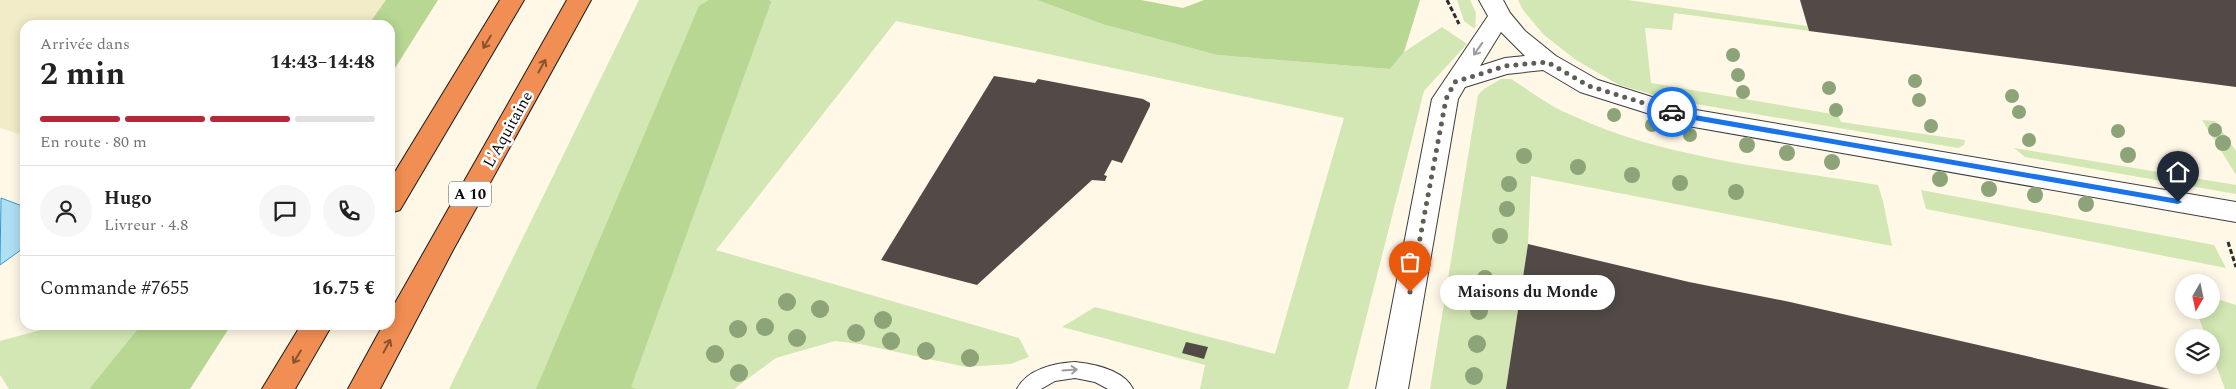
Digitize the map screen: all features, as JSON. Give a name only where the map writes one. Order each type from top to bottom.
[{"type":"highway","points":[[395,195],[512,0]]},
{"type":"highway","name":"L'Aquitaine","points":[[364,389],[439,250],[579,0]]},
{"type":"highway","points":[[278,389],[314,330]]},
{"type":"street","points":[[1392,389],[1446,99],[1495,8],[1516,36],[1547,62],[1589,86],[1688,117],[2236,212]]},
{"type":"street","points":[[1455,82],[1505,66],[1547,62]]},
{"type":"lane","points":[[1027,389],[1042,377],[1058,371],[1077,369],[1095,372],[1112,380],[1123,389]]},
{"type":"path","points":[[2228,241],[2236,267]]},
{"type":"shaded area","points":[[0,0],[386,0],[372,20],[20,20],[20,134],[0,128]]},
{"type":"green space","points":[[386,0],[438,0],[395,68],[395,20],[372,20]]},
{"type":"green space","points":[[639,0],[1037,0],[1102,24],[1217,55],[1390,69],[1404,52],[1442,27],[1467,44],[1424,91],[1348,389],[1200,389],[1205,365],[1062,327],[1095,307],[1275,354],[1344,118],[896,21],[716,250],[1019,338],[1029,357],[1011,364],[966,367],[860,344],[835,341],[776,358],[734,389],[449,389]]},
{"type":"green space","points":[[709,0],[769,0],[771,2],[631,387],[636,389],[536,389],[699,6]]},
{"type":"green space","points":[[1037,0],[1141,0],[1183,8],[1204,0],[1420,0],[1404,52],[1390,69],[1217,55],[1102,24]]},
{"type":"green space","points":[[1457,0],[1470,0],[1476,13],[1475,29],[1464,21]]},
{"type":"green space","points":[[1518,0],[1628,0],[1807,26],[1809,31],[1674,13],[1672,30],[1645,28],[1651,83],[1838,115],[1841,122],[1965,140],[1964,145],[1958,148],[1672,100],[1619,85],[1576,60],[1544,35],[1523,10]]},
{"type":"green space","points":[[1501,79],[1511,79],[1546,102],[1569,114],[1643,142],[1720,160],[1878,185],[1892,246],[1531,176],[1528,244],[1506,389],[1430,389],[1478,95]]},
{"type":"green space","points":[[2202,120],[2215,121],[2236,151],[2236,175]]},
{"type":"green space","points":[[2014,148],[2236,185],[2236,194],[2025,157]]},
{"type":"green space","points":[[1921,190],[2214,245],[2226,268],[1926,209]]},
{"type":"green space","points":[[2220,300],[2236,305],[2236,389],[2225,389],[2219,374],[2220,329],[2203,329],[2199,319],[2220,319]]},
{"type":"green space","points":[[41,330],[137,330],[89,389],[9,389],[0,375],[0,341]]},
{"type":"green space","points":[[137,330],[228,330],[190,389],[89,389]]},
{"type":"water","points":[[1,198],[20,205],[20,251],[0,265]]},
{"type":"building","points":[[1800,0],[2236,0],[2236,87],[1809,31]]},
{"type":"building","points":[[994,76],[1035,83],[1038,79],[1143,99],[1150,103],[1150,106],[1122,163],[1112,160],[1104,175],[1107,176],[1105,181],[1092,180],[977,285],[881,260]]},
{"type":"building","points":[[1528,244],[1689,282],[1790,302],[2170,389],[1506,389]]},
{"type":"building","points":[[1186,342],[1208,347],[1204,359],[1182,353]]},
{"type":"way so far","points":[[1410,292],[1446,99],[1455,82],[1505,66],[1547,62],[1589,86],[1672,112]]},
{"type":"place","name":"Maisons du Monde","points":[[1410,292]]},
{"type":"route","points":[[1672,112],[1688,117],[2178,202]]}]
